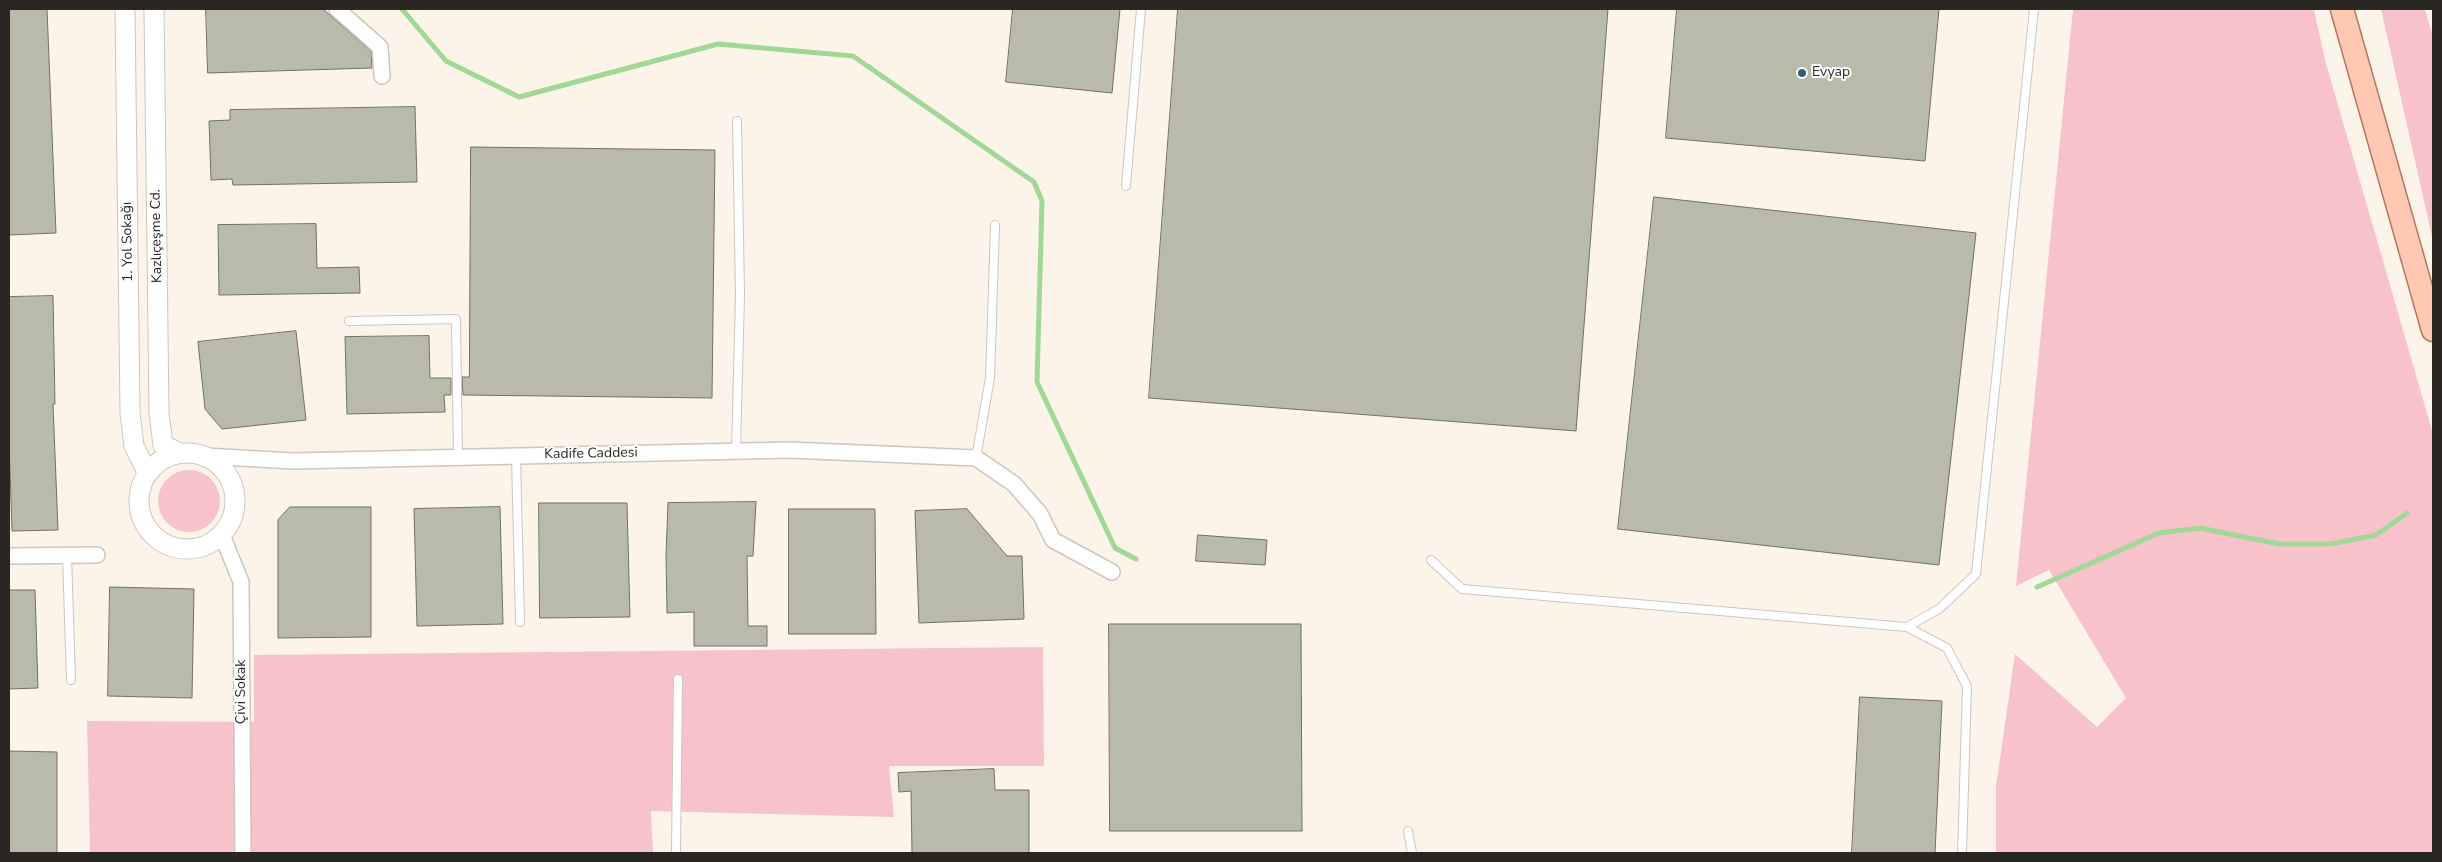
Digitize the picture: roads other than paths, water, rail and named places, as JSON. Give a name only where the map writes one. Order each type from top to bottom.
[{"type":"main road","points":[[2342,9],[2433,330]]},
{"type":"street","name":"1. Yol Sokağı","points":[[125,9],[130,413],[134,446],[148,472]]},
{"type":"street","name":"Kazlıçeşme Cd.","points":[[154,9],[159,413],[164,445],[180,453]]},
{"type":"street","points":[[337,9],[380,47],[382,76]]},
{"type":"street","name":"Kadife Caddesi","points":[[205,456],[293,461],[790,450],[976,458]]},
{"type":"street","points":[[180,453],[205,456],[218,464],[229,476],[235,491],[235,507],[231,522],[222,535],[209,545],[194,550],[177,549],[162,543],[150,533],[141,519],[138,503],[140,487],[148,472],[162,459],[180,453]]},
{"type":"street","points":[[976,458],[1014,484],[1040,514],[1053,540],[1112,572]]},
{"type":"street","name":"Çivi Sokak","points":[[222,535],[241,582],[242,853]]},
{"type":"street","points":[[9,556],[97,555]]},
{"type":"lane","points":[[1126,186],[1141,9]]},
{"type":"lane","points":[[1907,626],[1939,609],[1976,574],[2034,9]]},
{"type":"lane","points":[[736,451],[740,295],[737,121]]},
{"type":"lane","points":[[976,458],[990,378],[995,225]]},
{"type":"lane","points":[[349,321],[456,319],[458,457]]},
{"type":"lane","points":[[516,456],[520,622]]},
{"type":"lane","points":[[67,555],[71,680]]},
{"type":"lane","points":[[1431,560],[1462,589],[1907,626],[1947,648],[1967,686],[1962,853]]},
{"type":"lane","points":[[676,853],[678,679]]},
{"type":"lane","points":[[1408,831],[1412,853]]},
{"type":"waterway","points":[[402,9],[446,61],[519,97],[718,44],[853,56],[1034,182],[1042,201],[1037,382],[1115,548],[1136,559]]},
{"type":"waterway","points":[[2037,587],[2159,533],[2200,528],[2279,544],[2331,544],[2376,535],[2407,513]]},
{"type":"place","name":"Evyap","points":[[1802,73]]}]
